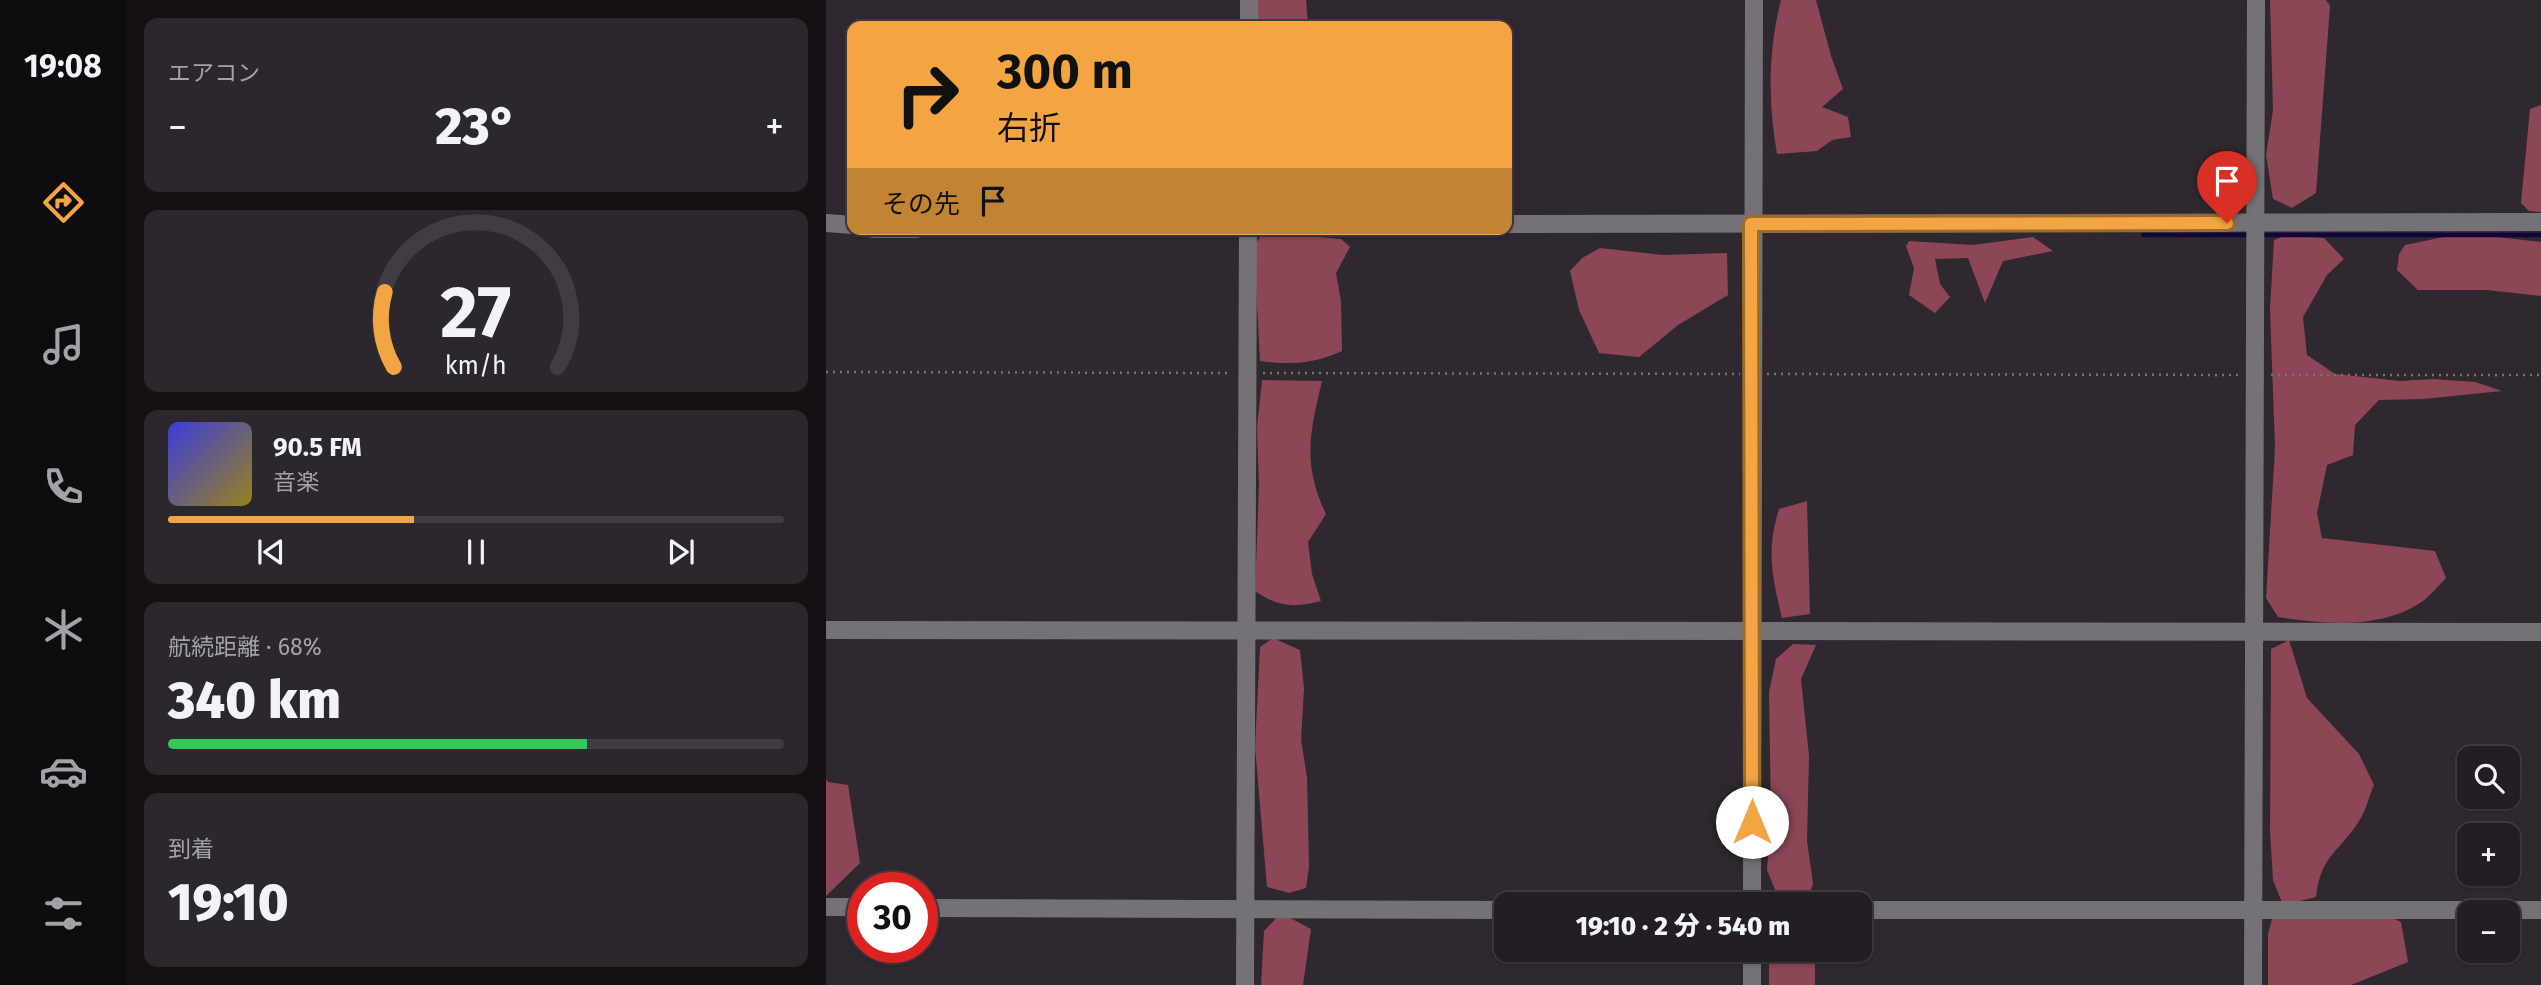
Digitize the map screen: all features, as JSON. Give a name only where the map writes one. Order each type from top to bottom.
[{"type":"street","points":[[1249,0],[1249,21]]},
{"type":"street","points":[[1752,892],[1751,224],[1754,0]]},
{"type":"street","points":[[2253,985],[2256,0]]},
{"type":"street","points":[[1512,224],[2541,222]]},
{"type":"street","points":[[826,223],[847,225]]},
{"type":"street","points":[[1245,985],[1248,235]]},
{"type":"street","points":[[826,630],[2541,632]]},
{"type":"street","points":[[826,907],[847,907]]},
{"type":"street","points":[[938,908],[1494,910]]},
{"type":"street","points":[[1872,909],[2541,910]]},
{"type":"street","points":[[1752,962],[1752,985]]},
{"type":"path","points":[[826,372],[2541,375]]},
{"type":"shaded area","points":[[1253,0],[1306,0],[1308,21],[1256,21]]},
{"type":"shaded area","points":[[1781,0],[1816,0],[1843,89],[1822,107],[1848,117],[1851,137],[1832,140],[1817,151],[1777,154],[1771,77]]},
{"type":"shaded area","points":[[2270,0],[2326,0],[2330,6],[2316,193],[2292,208],[2273,199],[2266,155],[2273,110]]},
{"type":"shaded area","points":[[2541,105],[2541,212],[2529,211],[2521,203],[2530,109]]},
{"type":"shaded area","points":[[2463,233],[2541,242],[2541,296],[2487,290],[2418,290],[2397,270],[2399,254],[2405,245]]},
{"type":"shaded area","points":[[1298,235],[1341,239],[1350,247],[1336,273],[1341,301],[1342,351],[1322,359],[1302,362],[1260,361],[1254,246],[1260,237]]},
{"type":"shaded area","points":[[2286,235],[2324,238],[2344,259],[2327,275],[2303,317],[2307,355],[2335,374],[2400,381],[2433,379],[2475,382],[2502,391],[2424,399],[2379,400],[2355,425],[2353,455],[2327,465],[2317,513],[2322,538],[2435,551],[2446,578],[2423,601],[2389,617],[2333,623],[2278,617],[2266,598],[2275,448],[2270,309],[2274,240]]},
{"type":"shaded area","points":[[2033,237],[2053,251],[2003,261],[1985,303],[1968,258],[1935,259],[1940,284],[1950,297],[1935,313],[1909,295],[1914,268],[1906,246],[1909,241],[1973,245]]},
{"type":"shaded area","points":[[1600,248],[1663,255],[1727,253],[1728,295],[1678,325],[1639,357],[1599,353],[1579,310],[1570,271],[1582,258]]},
{"type":"shaded area","points":[[1262,380],[1322,381],[1310,448],[1318,496],[1326,514],[1308,542],[1312,574],[1321,601],[1287,605],[1255,591],[1259,486],[1257,427]]},
{"type":"shaded area","points":[[1807,501],[1810,614],[1782,618],[1772,563],[1775,524],[1779,509]]},
{"type":"shaded area","points":[[1273,638],[1300,650],[1304,688],[1301,740],[1307,777],[1309,867],[1306,888],[1289,893],[1267,887],[1255,747],[1260,647]]},
{"type":"shaded area","points":[[2289,640],[2307,698],[2359,754],[2374,785],[2352,832],[2322,871],[2316,897],[2283,905],[2273,880],[2270,832],[2271,649]]},
{"type":"shaded area","points":[[1793,644],[1816,645],[1801,679],[1809,756],[1807,841],[1813,883],[1810,892],[1776,892],[1767,870],[1771,814],[1769,692],[1776,659]]},
{"type":"shaded area","points":[[826,779],[828,782],[848,785],[860,863],[851,872],[847,872],[847,876],[826,896]]},
{"type":"shaded area","points":[[2370,908],[2401,922],[2408,962],[2351,985],[2268,985],[2268,934],[2273,916]]},
{"type":"shaded area","points":[[1281,913],[1311,929],[1303,985],[1261,985],[1264,931]]},
{"type":"shaded area","points":[[1769,962],[1815,962],[1815,985],[1769,985]]},
{"type":"waterway","points":[[2143,235],[2250,235]]},
{"type":"waterway","points":[[2259,235],[2541,235]]},
{"type":"route","points":[[1752,822],[1751,224],[2227,223]]}]
